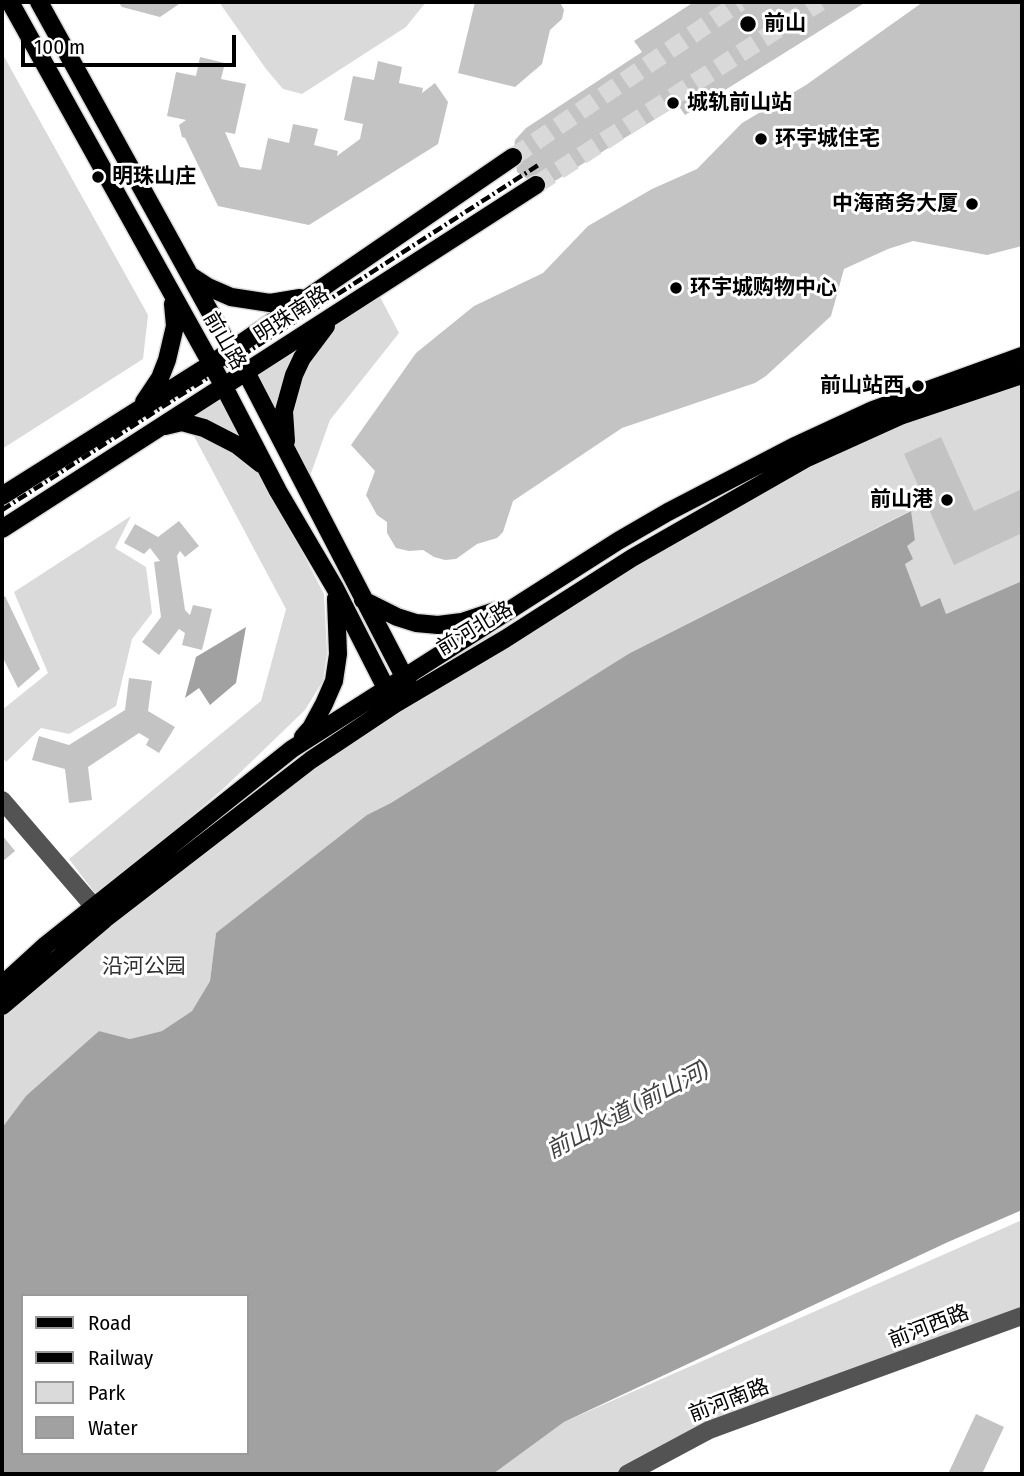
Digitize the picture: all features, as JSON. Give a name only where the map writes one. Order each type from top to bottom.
[{"type":"main road","name":"前山路","points":[[10,2],[335,589],[390,696]]},
{"type":"main road","name":"前山路","points":[[39,2],[231,350],[246,372],[409,686]]},
{"type":"main road","name":"明珠南路","points":[[2,496],[211,364],[513,157]]},
{"type":"main road","name":"明珠南路","points":[[2,529],[536,185]]},
{"type":"main road","points":[[190,275],[219,293],[250,301],[288,301],[314,293]]},
{"type":"main road","points":[[134,412],[153,390],[167,360],[175,326],[175,311],[168,288]]},
{"type":"main road","points":[[290,458],[284,434],[284,411],[293,375],[313,342],[342,310]]},
{"type":"main road","name":"前河北路","points":[[409,686],[524,601],[667,512],[793,447],[873,410],[1022,356]]},
{"type":"main road","name":"前河北路","points":[[2,1006],[99,913],[292,749],[409,686],[807,458],[900,416],[1022,375]]},
{"type":"main road","points":[[155,430],[182,422],[204,428],[237,444],[269,473]]},
{"type":"main road","points":[[292,749],[311,728],[334,681],[338,654],[335,589]]},
{"type":"main road","points":[[363,600],[397,617],[416,623],[439,625],[463,622],[524,601]]},
{"type":"main road","name":"前河北路","points":[[2,985],[311,760],[390,696]]},
{"type":"street","points":[[2,800],[99,913]]},
{"type":"street","name":"前河西路","points":[[852,1380],[1022,1316]]},
{"type":"street","name":"前河南路","points":[[627,1474],[709,1430],[852,1380]]},
{"type":"green space","points":[[219,2],[426,2],[406,27],[302,94],[283,89]]},
{"type":"green space","points":[[2,53],[148,315],[143,359],[2,449]]},
{"type":"green space","points":[[379,295],[399,333],[330,420],[310,476],[255,375]]},
{"type":"green space","name":"沿河公园","points":[[1022,381],[1022,581],[946,614],[921,608],[905,564],[906,546],[915,540],[910,511],[630,653],[216,933],[210,981],[192,1011],[162,1031],[130,1039],[99,1031],[2,1128],[2,1004],[311,746],[441,662],[846,441]]},
{"type":"green space","points":[[221,396],[324,594],[327,653],[323,681],[305,710],[222,790],[97,896],[69,859],[261,701],[286,609],[187,423]]},
{"type":"green space","points":[[131,516],[115,548],[146,567],[152,613],[132,639],[116,706],[69,734],[41,728],[6,762],[2,756],[2,710],[48,673],[14,592]]},
{"type":"green space","points":[[1022,1220],[1022,1316],[852,1380],[629,1474],[493,1474],[564,1422]]},
{"type":"water","name":"前山水道 (前山河)","points":[[911,511],[915,540],[907,546],[913,559],[905,564],[921,607],[940,598],[946,614],[1022,581],[1022,1210],[564,1422],[493,1474],[2,1474],[2,1128],[26,1096],[99,1031],[130,1039],[162,1031],[192,1011],[210,981],[216,933],[367,815],[391,803],[630,653]]},
{"type":"water","points":[[246,627],[236,683],[210,705],[199,688],[185,698],[196,657]]},
{"type":"building","points":[[118,2],[182,2],[160,17],[122,7]]},
{"type":"building","points":[[475,2],[560,2],[564,10],[562,19],[550,30],[542,64],[515,87],[458,73]]},
{"type":"building","points":[[694,2],[866,2],[685,115],[678,105],[550,184],[540,187],[517,172],[515,140],[526,128],[642,52],[634,41]]},
{"type":"building","name":"环宇城购物中心","points":[[923,2],[1022,2],[1022,246],[987,255],[913,241],[844,269],[831,316],[755,383],[622,428],[513,501],[503,532],[497,538],[477,544],[456,559],[445,560],[423,550],[396,548],[387,533],[387,522],[377,515],[366,495],[375,471],[351,445],[416,353],[474,306],[543,273],[588,226],[652,189],[697,169],[742,123],[806,85]]},
{"type":"building","points":[[200,57],[225,63],[221,79],[246,84],[235,134],[225,132],[240,167],[261,170],[268,138],[289,143],[293,124],[318,129],[314,145],[338,151],[337,156],[360,139],[363,124],[344,120],[353,76],[374,80],[378,61],[402,67],[399,83],[423,88],[422,93],[435,83],[448,102],[438,144],[309,225],[218,206],[185,138],[182,137],[179,125],[186,120],[167,116],[176,72],[196,76]]},
{"type":"building","name":"前山港","points":[[941,437],[974,511],[1022,489],[1022,533],[954,565],[904,454]]},
{"type":"building","points":[[179,521],[199,546],[185,557],[180,551],[177,556],[185,610],[190,615],[193,605],[212,609],[202,650],[182,645],[185,633],[179,629],[159,655],[142,642],[161,617],[154,562],[160,561],[150,548],[144,554],[124,543],[135,524],[158,537]]},
{"type":"building","points":[[5,596],[40,669],[18,688],[2,656],[2,598]]},
{"type":"building","points":[[129,678],[152,681],[148,711],[175,727],[159,753],[146,745],[149,739],[139,733],[88,767],[92,800],[69,803],[65,769],[32,760],[39,736],[69,745],[125,710]]},
{"type":"building","points":[[2,835],[15,851],[2,862]]},
{"type":"building","points":[[976,1414],[1004,1427],[982,1474],[948,1474]]},
{"type":"tunnel","points":[[513,157],[740,2]]},
{"type":"tunnel","points":[[536,185],[820,2]]},
{"type":"railway","points":[[2,510],[540,164]]},
{"type":"place","name":"前山","points":[[748,24]]},
{"type":"place","name":"城轨前山站","points":[[673,103]]},
{"type":"place","name":"环宇城住宅","points":[[761,139]]},
{"type":"place","name":"明珠山庄","points":[[98,177]]},
{"type":"place","name":"中海商务大厦","points":[[972,204]]},
{"type":"place","name":"环宇城购物中心","points":[[676,288]]},
{"type":"place","name":"前山站西","points":[[918,386]]},
{"type":"place","name":"前山港","points":[[947,500]]}]
